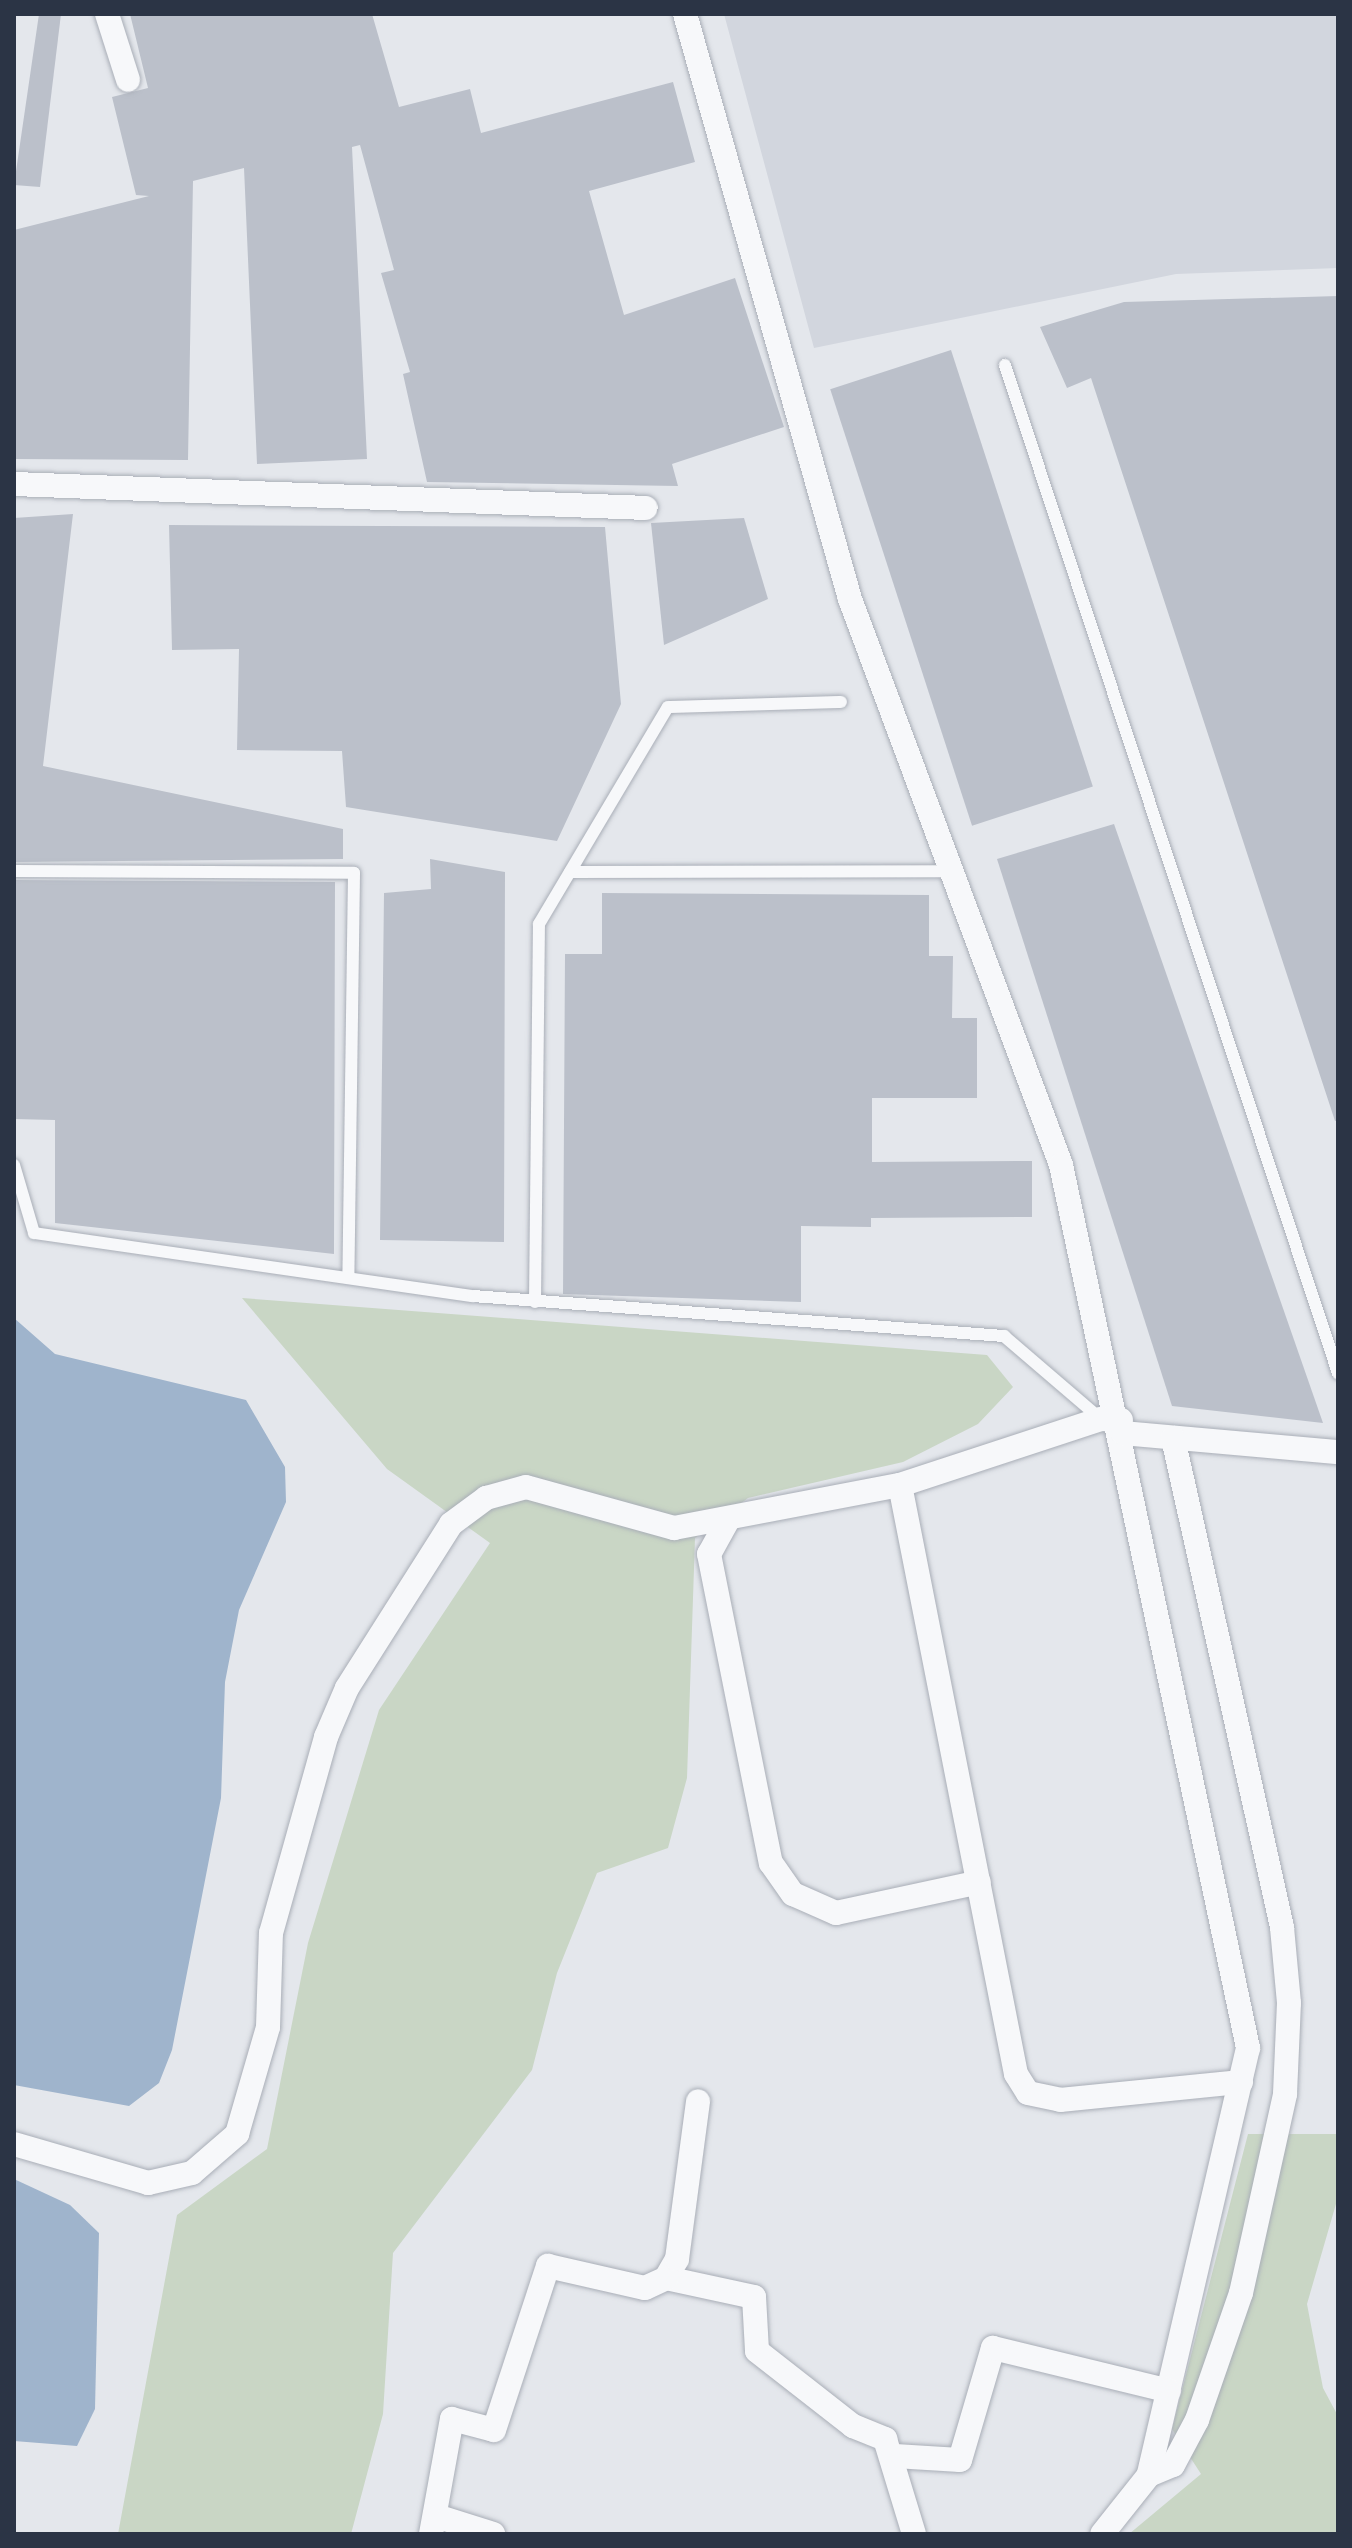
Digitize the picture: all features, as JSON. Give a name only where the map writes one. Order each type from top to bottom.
[{"type":"street","points":[[107,14],[128,80]]},
{"type":"street","points":[[685,14],[850,599],[1061,1165],[1248,2048],[1149,2475],[1102,2534]]},
{"type":"street","points":[[14,484],[646,508]]},
{"type":"street","points":[[14,2144],[148,2183],[192,2173],[237,2134],[268,2027],[271,1933],[326,1737],[347,1688],[451,1524],[486,1498],[526,1487],[674,1528],[900,1485],[1115,1424],[1173,1438],[1338,1452]]},
{"type":"street","points":[[1149,2475],[1173,2465],[1197,2420],[1241,2293],[1285,2094],[1289,2003],[1282,1927],[1173,1438]]},
{"type":"street","points":[[900,1485],[1016,2074],[1028,2093],[1060,2100],[1241,2082]]},
{"type":"street","points":[[728,1520],[709,1554],[771,1863],[793,1894],[836,1913],[979,1882]]},
{"type":"street","points":[[493,2534],[434,2525],[452,2419],[494,2430],[548,2266],[645,2288],[666,2278],[677,2259],[698,2101]]},
{"type":"street","points":[[666,2278],[746,2291],[754,2297],[757,2351],[853,2426],[885,2439],[895,2456],[914,2534]]},
{"type":"street","points":[[895,2456],[960,2460],[993,2348],[1169,2391]]},
{"type":"lane","points":[[1005,365],[1338,1372]]},
{"type":"lane","points":[[535,1302],[539,924],[668,707],[841,702]]},
{"type":"lane","points":[[14,871],[354,873],[348,1278]]},
{"type":"lane","points":[[570,872],[953,871]]},
{"type":"lane","points":[[14,1165],[34,1233],[535,1302],[1004,1336],[1115,1424]]},
{"type":"shaded area","points":[[724,14],[1338,14],[1338,268],[1176,274],[814,348]]},
{"type":"green space","points":[[242,1298],[987,1355],[1013,1387],[978,1424],[903,1462],[748,1498],[695,1538],[687,1778],[668,1848],[597,1873],[557,1973],[532,2070],[393,2253],[383,2414],[351,2534],[118,2534],[177,2215],[267,2149],[308,1943],[379,1710],[490,1543],[387,1469]]},
{"type":"green space","points":[[1248,2134],[1338,2134],[1338,2197],[1307,2304],[1323,2388],[1338,2416],[1338,2534],[1129,2534],[1201,2474],[1172,2429]]},
{"type":"water","points":[[14,1318],[55,1354],[246,1400],[285,1467],[286,1502],[239,1610],[225,1682],[221,1798],[172,2050],[159,2083],[129,2106],[14,2085]]},
{"type":"water","points":[[14,2179],[70,2205],[99,2233],[95,2409],[77,2446],[14,2441]]},
{"type":"building","points":[[39,14],[61,14],[40,187],[14,185]]},
{"type":"building","points":[[130,14],[372,14],[399,107],[470,89],[481,133],[673,82],[695,162],[589,191],[624,315],[735,278],[784,427],[672,464],[678,486],[427,482],[403,374],[410,372],[381,273],[394,270],[360,145],[352,147],[367,459],[257,464],[244,168],[193,181],[188,460],[14,459],[14,230],[149,196],[136,195],[112,97],[148,88]]},
{"type":"building","points":[[1338,296],[1338,1120],[1335,1121],[1091,378],[1067,388],[1040,327],[1124,302]]},
{"type":"building","points":[[951,350],[1093,787],[972,826],[830,389]]},
{"type":"building","points":[[73,514],[43,766],[343,829],[343,859],[14,862],[14,518]]},
{"type":"building","points":[[744,518],[768,599],[664,645],[651,523]]},
{"type":"building","points":[[169,525],[605,527],[621,704],[557,841],[346,807],[342,751],[237,750],[239,649],[172,650]]},
{"type":"building","points":[[1114,824],[1323,1423],[1172,1406],[997,859]]},
{"type":"building","points":[[430,859],[505,872],[504,1242],[380,1240],[384,893],[431,889]]},
{"type":"building","points":[[14,880],[335,882],[334,1254],[55,1223],[55,1120],[14,1119]]},
{"type":"building","points":[[602,893],[929,895],[929,956],[953,956],[952,1018],[977,1018],[977,1098],[872,1098],[872,1162],[1032,1161],[1032,1217],[871,1218],[871,1227],[801,1226],[801,1302],[563,1294],[565,954],[602,954]]}]
